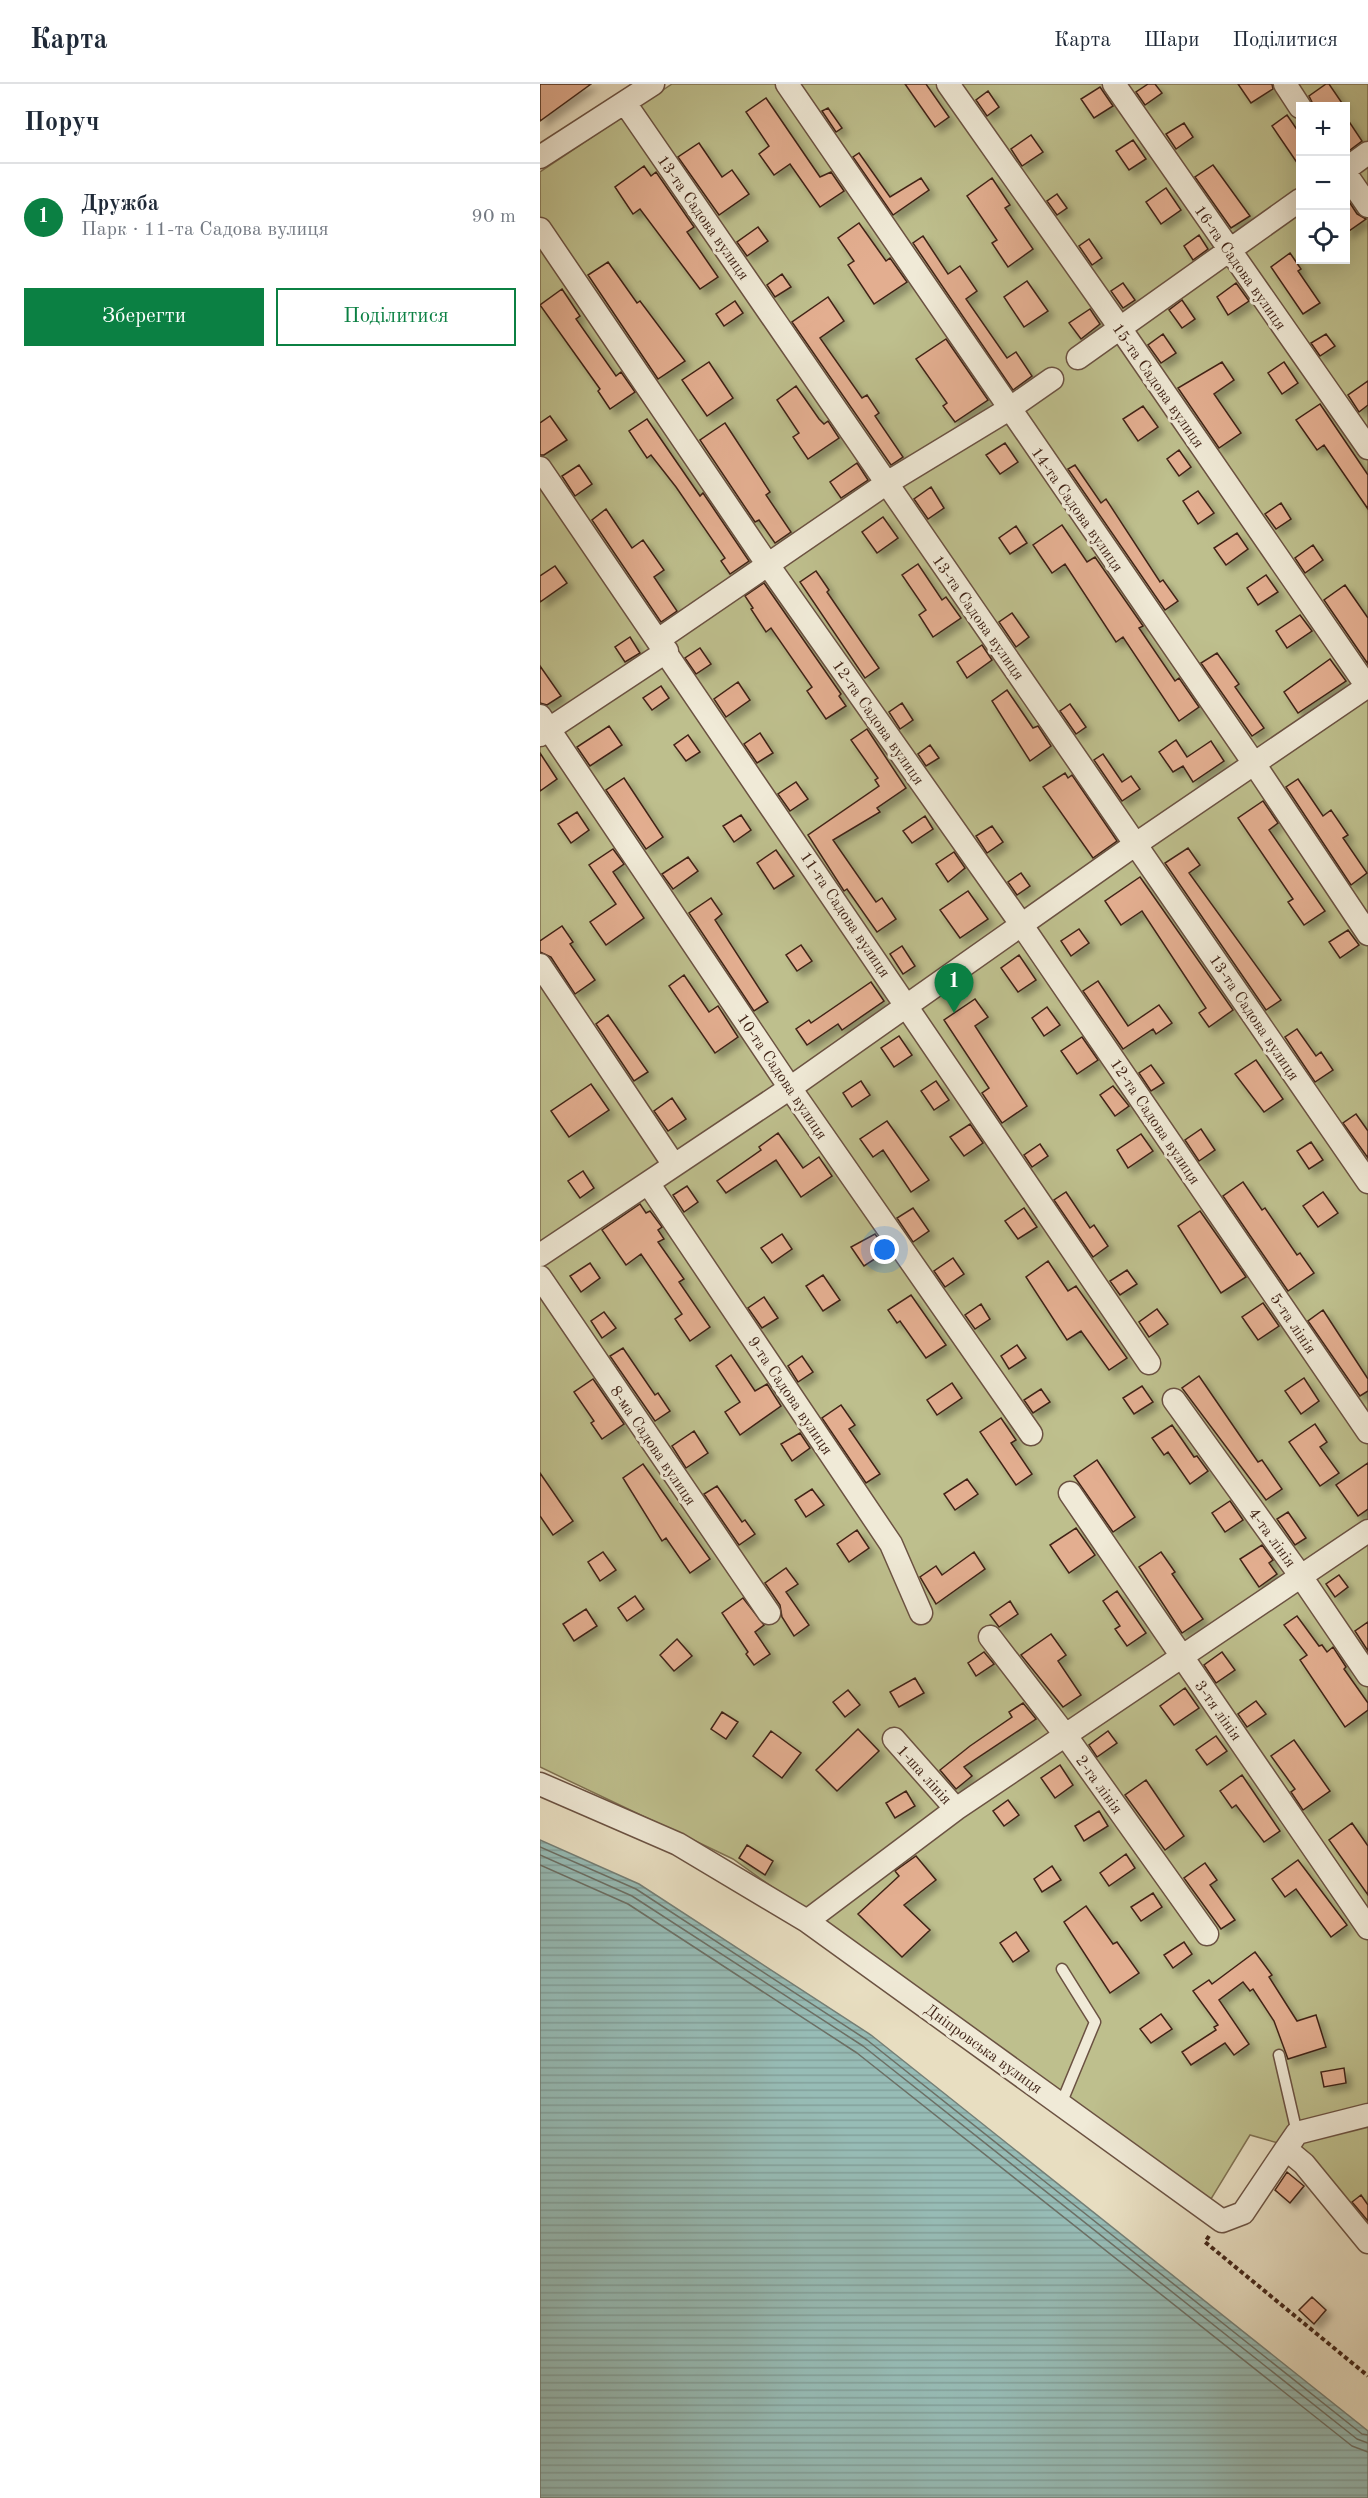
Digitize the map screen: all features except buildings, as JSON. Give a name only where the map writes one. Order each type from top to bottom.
[{"type":"street","points":[[540,157],[653,84]]},
{"type":"street","name":"14-та Садова вулиця","points":[[787,84],[1253,762],[1368,934]]},
{"type":"street","name":"15-та Садова вулиця","points":[[948,84],[1368,687]]},
{"type":"street","name":"16-та Садова вулиця","points":[[1114,84],[1368,448]]},
{"type":"street","points":[[1285,84],[1297,102]]},
{"type":"street","name":"13-та Садова вулиця","points":[[625,103],[1368,1182]]},
{"type":"street","points":[[1350,169],[1368,153]]},
{"type":"street","points":[[1350,178],[1368,206]]},
{"type":"street","points":[[1078,358],[1296,203]]},
{"type":"street","name":"12-та Садова вулиця","points":[[540,229],[768,565],[1021,924],[1219,1214]]},
{"type":"street","points":[[543,727],[663,646],[768,565],[887,483],[1009,410],[1052,379]]},
{"type":"street","name":"11-та Садова вулиця","points":[[540,468],[907,1004],[1149,1363]]},
{"type":"street","points":[[540,1255],[790,1088],[1253,762],[1368,687]]},
{"type":"street","name":"10-та Садова вулиця","points":[[543,727],[1031,1434]]},
{"type":"street","points":[[540,965],[674,1165]]},
{"type":"street","name":"9-та Садова вулиця","points":[[648,1183],[891,1544],[921,1614]]},
{"type":"street","name":"5-та лінія","points":[[1219,1214],[1368,1432]]},
{"type":"street","name":"8-ма Садова вулиця","points":[[540,1277],[769,1613]]},
{"type":"street","name":"4-та лінія","points":[[1174,1400],[1300,1575],[1368,1675]]},
{"type":"street","name":"3-тя лінія","points":[[1070,1492],[1366,1920]]},
{"type":"street","points":[[807,1921],[956,1809],[1066,1736],[1181,1655],[1368,1531]]},
{"type":"street","name":"2-га лінія","points":[[990,1637],[1066,1736],[1207,1934]]},
{"type":"street","name":"1-ша лінія","points":[[894,1739],[956,1809]]},
{"type":"street","name":"Дніпровська вулиця","points":[[540,1784],[678,1844],[807,1921],[1222,2221]]},
{"type":"street","points":[[1222,2221],[1244,2212],[1292,2141],[1368,2115]]},
{"type":"street","points":[[1292,2141],[1304,2164],[1368,2242]]},
{"type":"lane","points":[[1061,2104],[1095,2022],[1062,1969]]},
{"type":"lane","points":[[1279,2055],[1292,2141]]},
{"type":"path","points":[[1222,2221],[1205,2242],[1368,2376]]},
{"type":"green space","points":[[672,84],[1368,84],[1368,2234],[1303,2150],[1250,2135],[1211,2199],[733,1859],[540,1767],[540,172]]},
{"type":"water","points":[[540,1840],[639,1884],[871,2035],[1368,2431],[1368,2498],[540,2498]]},
{"type":"place","name":"Дружба","points":[[954,1013]]}]
